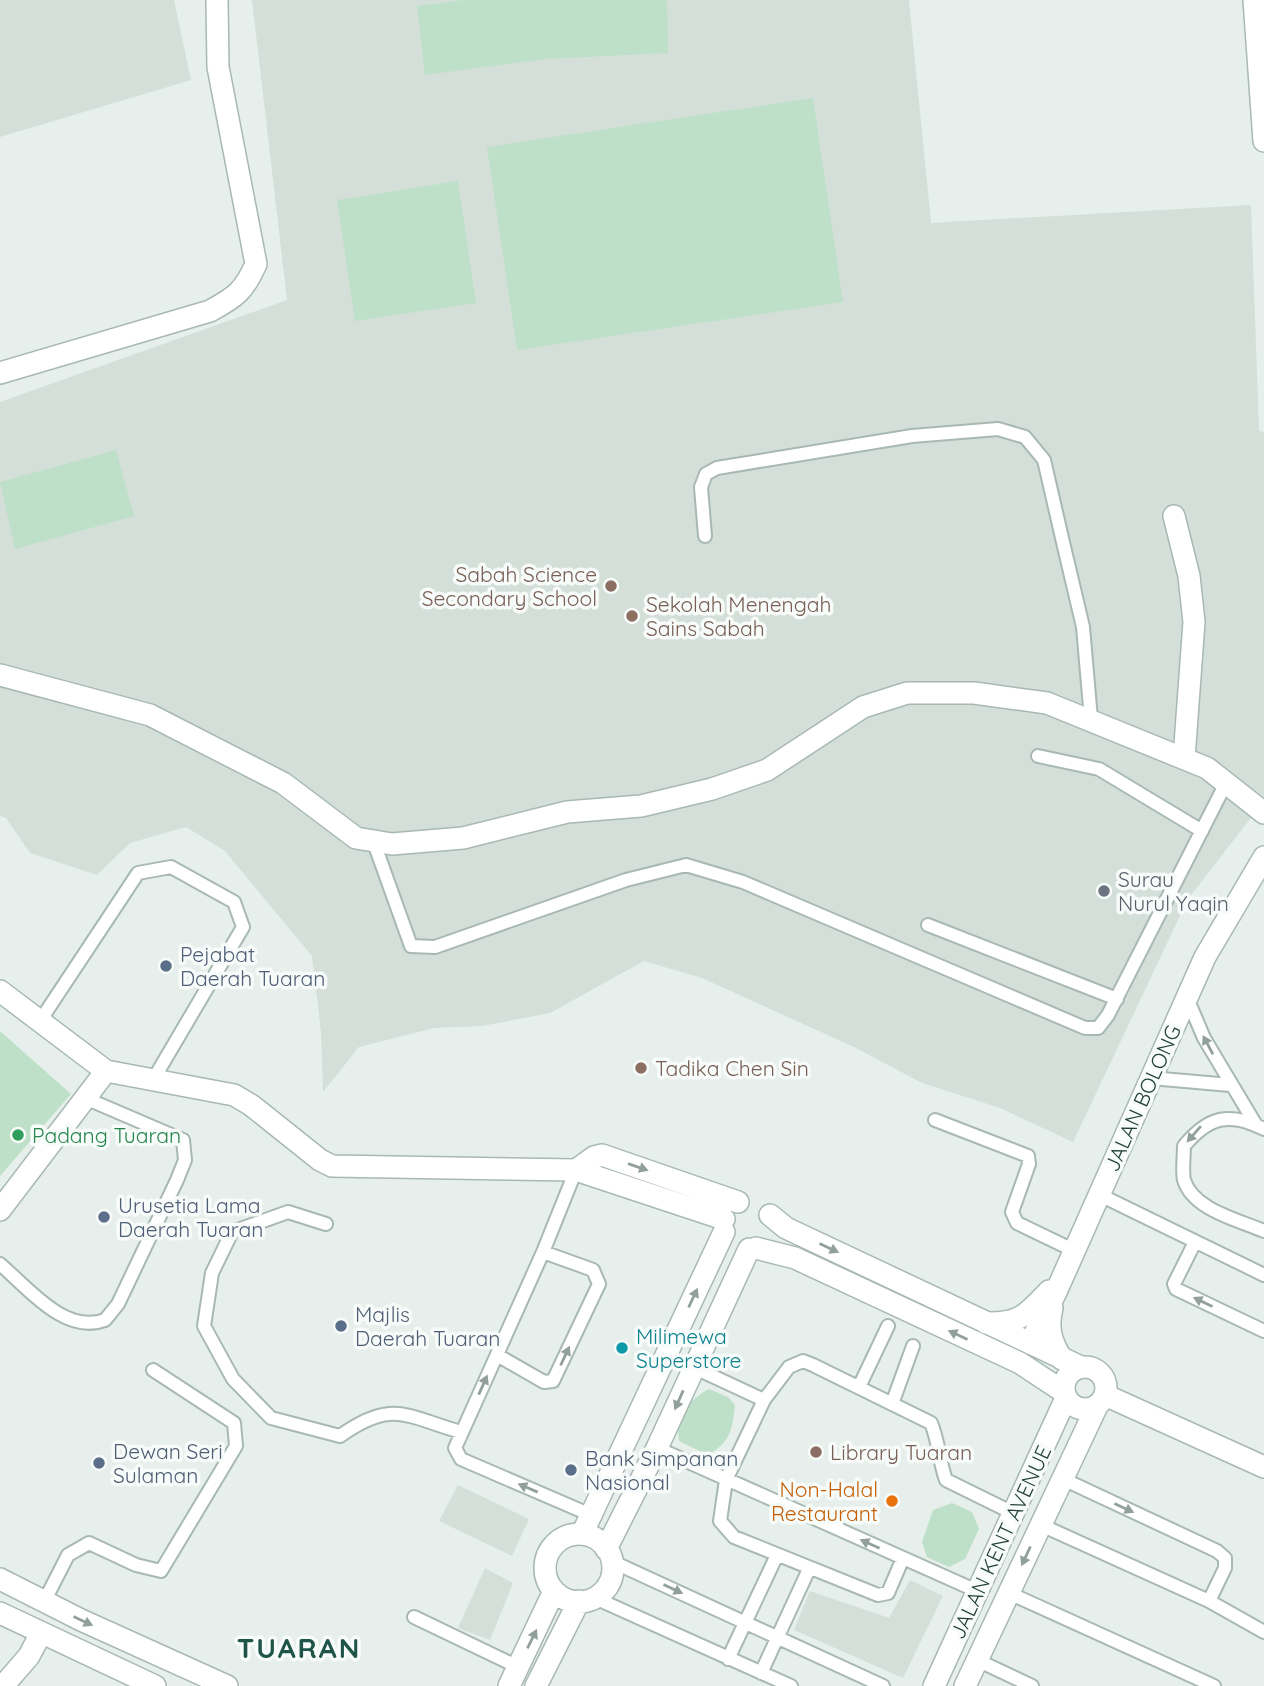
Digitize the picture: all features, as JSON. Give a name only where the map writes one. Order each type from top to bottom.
[{"type":"street","points":[[0,373],[210,311],[232,299],[246,286],[256,264],[218,66],[217,0]]},
{"type":"street","points":[[1254,0],[1264,141]]},
{"type":"street","points":[[1174,516],[1189,576],[1194,622],[1184,758]]},
{"type":"street","points":[[0,675],[150,715],[283,783],[356,838],[392,844],[463,838],[567,812],[641,806],[712,789],[766,770],[863,707],[907,693],[974,693],[1047,703],[1207,768],[1264,813]]},
{"type":"street","name":"JALAN BOLONG","points":[[1020,1363],[1060,1284],[1205,957],[1264,857]]},
{"type":"street","points":[[0,991],[106,1071],[234,1096],[332,1166],[576,1170],[724,1226],[734,1244],[795,1258],[1020,1363],[1083,1409],[1101,1401],[1264,1467]]},
{"type":"street","points":[[0,1210],[106,1071]]},
{"type":"street","points":[[576,1170],[594,1157],[602,1155],[738,1202],[760,1203],[786,1228],[1072,1363],[1091,1367],[1102,1375],[1101,1401]]},
{"type":"street","points":[[582,1534],[724,1226],[738,1202]]},
{"type":"street","points":[[539,1685],[587,1600],[609,1582],[609,1555],[693,1367],[752,1248],[768,1237],[772,1230],[770,1215]]},
{"type":"street","points":[[986,1323],[1012,1323],[1029,1312],[1060,1284]]},
{"type":"street","points":[[1060,1284],[1049,1321],[1052,1343],[1072,1363]]},
{"type":"street","points":[[1065,1395],[1066,1378],[1072,1363]]},
{"type":"street","name":"JALAN KENT AVENUE","points":[[934,1686],[1065,1395]]},
{"type":"street","name":"JALAN KENT AVENUE","points":[[965,1686],[1101,1401]]},
{"type":"street","points":[[587,1600],[561,1597],[554,1591],[547,1579],[547,1557],[561,1539],[582,1534],[600,1542],[609,1555]]},
{"type":"street","points":[[0,1579],[44,1602],[228,1686]]},
{"type":"street","points":[[513,1677],[554,1591]]},
{"type":"street","points":[[0,1613],[155,1686]]},
{"type":"street","points":[[3,1686],[29,1656],[41,1633]]},
{"type":"lane","points":[[705,536],[701,487],[706,474],[718,468],[912,436],[998,429],[1025,437],[1044,460],[1083,626],[1091,719]]},
{"type":"lane","points":[[1038,756],[1099,769],[1202,831]]},
{"type":"lane","points":[[373,840],[411,946],[435,947],[626,880],[687,865],[743,882],[1085,1028],[1098,1028],[1116,999],[1226,783]]},
{"type":"lane","points":[[40,1021],[138,873],[171,867],[234,902],[243,928],[153,1080]]},
{"type":"lane","points":[[928,925],[1116,999]]},
{"type":"lane","points":[[1186,998],[1230,1084],[1260,1127]]},
{"type":"lane","points":[[1151,1078],[1230,1084]]},
{"type":"lane","points":[[0,1264],[61,1315],[74,1321],[87,1324],[105,1321],[118,1304],[185,1160],[183,1140],[85,1098]]},
{"type":"lane","points":[[1260,1127],[1239,1119],[1222,1119],[1201,1125],[1184,1146],[1184,1180],[1195,1197],[1215,1210],[1264,1231]]},
{"type":"lane","points":[[935,1120],[1028,1156],[1029,1164],[1012,1212],[1017,1223],[1075,1251]]},
{"type":"lane","points":[[576,1170],[543,1252],[455,1448],[461,1459],[591,1515]]},
{"type":"lane","points":[[1100,1195],[1264,1275]]},
{"type":"lane","points":[[326,1224],[288,1212],[232,1232],[212,1273],[204,1326],[233,1379],[271,1418],[340,1436],[364,1419],[388,1412],[461,1433]]},
{"type":"lane","points":[[1195,1242],[1174,1284],[1176,1289],[1264,1331]]},
{"type":"lane","points":[[497,1355],[544,1382],[553,1381],[599,1284],[593,1270],[543,1252]]},
{"type":"lane","points":[[859,1387],[888,1326]]},
{"type":"lane","points":[[892,1404],[913,1346]]},
{"type":"lane","points":[[903,1558],[888,1593],[878,1595],[734,1537],[720,1521],[726,1480],[764,1400],[789,1367],[803,1361],[931,1423],[939,1442],[940,1463],[946,1480],[1013,1513]]},
{"type":"lane","points":[[693,1367],[764,1400]]},
{"type":"lane","points":[[44,1602],[68,1555],[89,1543],[136,1565],[161,1571],[236,1447],[234,1423],[153,1370]]},
{"type":"lane","points":[[657,1448],[977,1591]]},
{"type":"lane","points":[[1063,1479],[1217,1551],[1225,1558],[1225,1568],[1209,1601]]},
{"type":"lane","points":[[1041,1525],[1209,1601],[1264,1632]]},
{"type":"lane","points":[[609,1555],[746,1623],[883,1686]]},
{"type":"lane","points":[[728,1659],[777,1555]]},
{"type":"lane","points":[[761,1673],[808,1569]]},
{"type":"lane","points":[[1009,1593],[1214,1686]]},
{"type":"lane","points":[[587,1600],[791,1686]]},
{"type":"lane","points":[[414,1617],[513,1677]]},
{"type":"lane","points":[[977,1660],[1032,1686]]},
{"type":"shaded area","points":[[0,0],[174,0],[191,80],[0,137]]},
{"type":"shaded area","name":"Sekolah Menengah Sains Sabah","points":[[252,0],[909,0],[931,223],[1251,205],[1259,431],[1264,432],[1264,801],[1188,899],[1073,1142],[1000,1108],[922,1083],[854,1047],[702,978],[644,961],[550,1013],[482,1026],[434,1028],[359,1047],[323,1092],[321,1032],[312,956],[225,851],[186,827],[130,843],[97,875],[30,853],[6,818],[0,816],[0,402],[287,300]]},
{"type":"shaded area","points":[[458,1485],[529,1519],[512,1556],[439,1521]]},
{"type":"shaded area","points":[[485,1568],[513,1583],[490,1640],[458,1628]]},
{"type":"shaded area","points":[[910,1580],[943,1596],[903,1678],[794,1630],[810,1591],[889,1618]]},
{"type":"green space","points":[[463,0],[667,0],[668,53],[546,59],[425,75],[417,6]]},
{"type":"green space","points":[[813,98],[843,302],[517,350],[487,147]]},
{"type":"green space","points":[[458,181],[476,303],[355,321],[337,200]]},
{"type":"green space","points":[[116,450],[134,516],[15,549],[0,482]]},
{"type":"green space","name":"Padang Tuaran","points":[[0,1031],[71,1094],[0,1176]]},
{"type":"green space","points":[[709,1389],[728,1397],[735,1405],[733,1422],[726,1440],[708,1455],[679,1441],[678,1432],[685,1410],[695,1398]]},
{"type":"green space","points":[[952,1503],[972,1512],[979,1529],[965,1559],[949,1567],[927,1557],[922,1542],[933,1510]]},
{"type":"place","name":"Sabah Science Secondary School","points":[[611,586]]},
{"type":"place","name":"Sekolah Menengah Sains Sabah","points":[[632,616]]},
{"type":"place","name":"Surau Nurul Yaqin","points":[[1104,891]]},
{"type":"place","name":"Pejabat Daerah Tuaran","points":[[166,966]]},
{"type":"place","name":"Tadika Chen Sin","points":[[641,1068]]},
{"type":"place","name":"Padang Tuaran","points":[[18,1135]]},
{"type":"place","name":"Urusetia Lama Daerah Tuaran","points":[[104,1217]]},
{"type":"place","name":"Majlis Daerah Tuaran","points":[[341,1326]]},
{"type":"place","name":"Milimewa Superstore","points":[[622,1348]]},
{"type":"place","name":"Library Tuaran","points":[[816,1452]]},
{"type":"place","name":"Dewan Seri Sulaman","points":[[99,1463]]},
{"type":"place","name":"Bank Simpanan Nasional","points":[[571,1470]]},
{"type":"place","name":"Non-Halal Restaurant","points":[[892,1501]]},
{"type":"district","name":"TUARAN","points":[[299,1647]]}]
